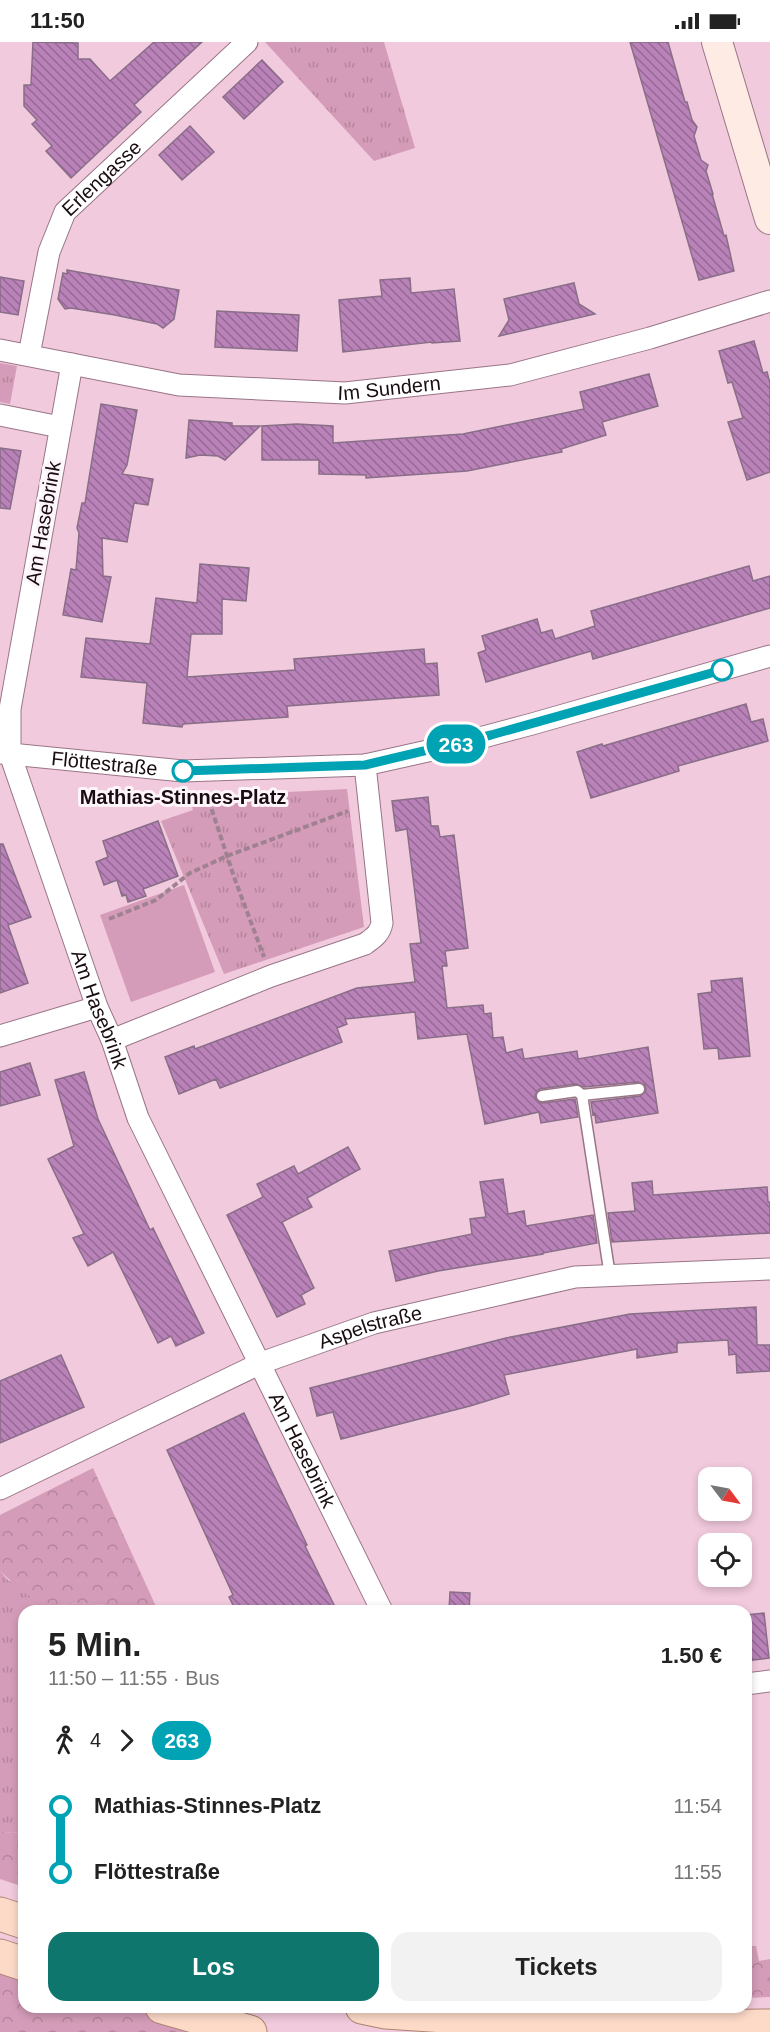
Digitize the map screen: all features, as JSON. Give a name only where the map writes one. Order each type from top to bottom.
[{"type":"main road","points":[[0,1914],[18,1920]]},
{"type":"main road","points":[[0,1956],[18,1962]]},
{"type":"main road","points":[[183,2013],[250,2032]]},
{"type":"main road","points":[[401,2013],[622,2028],[770,2026]]},
{"type":"street","name":"Erlengasse","points":[[29,355],[49,252],[65,212],[247,42]]},
{"type":"street","points":[[717,42],[770,219]]},
{"type":"street","name":"Im Sundern","points":[[0,350],[179,385],[345,393],[510,375],[650,338],[770,301]]},
{"type":"street","name":"Am Hasebrink","points":[[72,364],[10,708],[5,754],[138,1118],[379,1605]]},
{"type":"street","points":[[0,415],[60,426]]},
{"type":"street","name":"Flöttestraße","points":[[5,754],[183,771],[365,765],[522,727],[770,657]]},
{"type":"street","points":[[111,1040],[271,976],[365,944],[375,937],[381,929],[381,923],[365,765]]},
{"type":"street","points":[[0,1036],[97,1007]]},
{"type":"street","name":"Aspelstraße","points":[[0,1489],[261,1363],[374,1323],[574,1277],[770,1269]]},
{"type":"street","points":[[752,1683],[770,1681]]},
{"type":"lane","points":[[582,1095],[639,1089]]},
{"type":"lane","points":[[542,1096],[578,1091],[582,1095],[610,1276]]},
{"type":"path","points":[[200,771],[227,856],[271,976]]},
{"type":"path","points":[[109,919],[156,900],[190,873],[227,856],[369,803]]},
{"type":"green space","points":[[265,42],[384,42],[415,148],[374,161]]},
{"type":"green space","points":[[0,363],[17,366],[10,404],[0,402]]},
{"type":"green space","points":[[347,789],[364,927],[224,974],[161,821],[193,810],[190,797]]},
{"type":"green space","points":[[184,885],[215,972],[131,1002],[100,915]]},
{"type":"green space","points":[[93,1468],[155,1605],[80,1603],[60,1605],[38,1601],[23,1592],[0,1571],[0,1515]]},
{"type":"green space","points":[[0,1571],[8,1580],[60,1605],[18,1605],[18,1833],[0,1832]]},
{"type":"green space","points":[[80,1603],[106,1605],[60,1605]]},
{"type":"green space","points":[[0,1832],[18,1833],[18,1885],[0,1879]]},
{"type":"green space","points":[[752,1946],[756,1946],[759,1961],[770,1959],[770,1997],[752,1998]]},
{"type":"green space","points":[[0,1959],[18,1965],[18,2013],[175,2013],[243,2032],[0,2032]]},
{"type":"building","points":[[33,42],[78,43],[78,59],[90,59],[110,81],[154,42],[202,42],[134,105],[141,112],[71,178],[46,151],[52,146],[32,124],[37,120],[24,106],[24,85],[31,85]]},
{"type":"building","points":[[630,42],[668,42],[685,102],[687,102],[692,120],[697,127],[694,136],[701,160],[708,165],[706,171],[724,236],[726,235],[734,271],[699,280]]},
{"type":"building","points":[[262,60],[283,82],[244,119],[223,97]]},
{"type":"building","points":[[190,126],[214,152],[182,180],[159,155]]},
{"type":"building","points":[[67,270],[179,290],[174,319],[163,328],[157,324],[115,315],[65,309],[58,299],[63,273],[67,274]]},
{"type":"building","points":[[0,277],[24,281],[18,315],[0,312]]},
{"type":"building","points":[[410,278],[411,293],[454,289],[460,341],[343,352],[339,300],[382,296],[380,280]]},
{"type":"building","points":[[574,283],[579,304],[595,314],[499,336],[509,320],[504,299]]},
{"type":"building","points":[[217,311],[299,315],[297,351],[215,347]]},
{"type":"building","points":[[754,341],[763,373],[767,372],[770,383],[770,472],[747,480],[728,422],[743,418],[732,382],[728,383],[719,351]]},
{"type":"building","points":[[649,374],[658,406],[602,422],[606,435],[561,449],[562,452],[467,471],[366,478],[366,475],[319,474],[319,460],[262,460],[262,426],[297,424],[333,426],[333,443],[463,434],[584,409],[580,392]]},
{"type":"building","points":[[101,404],[137,410],[127,465],[122,474],[153,479],[148,505],[134,503],[127,542],[102,538],[103,576],[111,577],[102,622],[63,615],[71,569],[76,570],[79,533],[77,528],[82,503],[85,503]]},
{"type":"building","points":[[189,420],[232,423],[232,426],[260,426],[225,460],[218,456],[200,455],[186,458]]},
{"type":"building","points":[[0,448],[21,451],[10,509],[0,508]]},
{"type":"building","points":[[200,564],[249,568],[246,601],[222,599],[222,634],[191,634],[187,677],[295,670],[294,659],[424,649],[425,664],[437,663],[439,695],[287,706],[288,717],[183,724],[182,727],[143,723],[147,683],[81,677],[86,638],[150,644],[156,598],[197,603]]},
{"type":"building","points":[[749,566],[753,581],[770,576],[770,608],[593,659],[591,651],[486,682],[478,653],[486,650],[482,636],[537,619],[541,633],[552,630],[555,639],[595,626],[591,611]]},
{"type":"building","points":[[746,704],[751,722],[763,719],[768,741],[678,766],[679,771],[591,798],[577,752]]},
{"type":"building","points":[[428,797],[431,826],[438,826],[440,837],[454,835],[468,948],[445,951],[447,966],[442,966],[447,1008],[483,1005],[484,1014],[491,1013],[493,1038],[503,1037],[506,1053],[522,1049],[524,1059],[577,1051],[578,1059],[648,1047],[658,1113],[596,1123],[591,1102],[640,1096],[646,1091],[645,1085],[638,1082],[584,1087],[576,1084],[540,1089],[535,1096],[537,1101],[542,1103],[575,1099],[578,1117],[541,1123],[539,1112],[485,1124],[467,1034],[418,1039],[415,1012],[345,1019],[347,1024],[337,1028],[342,1042],[220,1088],[216,1079],[179,1094],[165,1057],[194,1046],[195,1049],[357,988],[415,982],[410,944],[421,943],[407,829],[396,831],[392,801]]},
{"type":"building","points":[[158,821],[178,876],[143,889],[146,896],[128,902],[126,895],[122,896],[117,880],[104,885],[96,862],[108,857],[103,841]]},
{"type":"building","points":[[0,844],[3,844],[31,917],[8,925],[28,983],[0,993]]},
{"type":"building","points":[[742,978],[750,1056],[719,1059],[718,1048],[704,1049],[698,994],[712,992],[711,981]]},
{"type":"building","points":[[30,1063],[40,1095],[0,1106],[0,1072]]},
{"type":"building","points":[[84,1072],[98,1119],[150,1230],[153,1228],[204,1333],[176,1346],[171,1336],[158,1343],[113,1252],[88,1266],[73,1238],[84,1234],[48,1159],[74,1146],[55,1080]]},
{"type":"building","points":[[348,1147],[360,1169],[307,1198],[312,1207],[282,1222],[314,1288],[301,1295],[305,1304],[277,1317],[227,1215],[263,1197],[257,1184],[294,1166],[298,1174]]},
{"type":"building","points":[[503,1179],[508,1214],[524,1211],[526,1226],[593,1215],[597,1243],[438,1271],[396,1281],[389,1251],[472,1234],[470,1219],[486,1217],[480,1182]]},
{"type":"building","points":[[652,1181],[653,1195],[767,1187],[768,1202],[770,1202],[770,1233],[612,1242],[608,1213],[635,1211],[632,1183]]},
{"type":"building","points":[[756,1307],[757,1345],[770,1345],[770,1371],[737,1373],[736,1354],[729,1355],[728,1340],[677,1343],[677,1352],[637,1358],[637,1349],[504,1375],[509,1394],[341,1439],[333,1412],[317,1416],[310,1388],[506,1338],[630,1314]]},
{"type":"building","points":[[61,1355],[84,1407],[0,1443],[0,1381]]},
{"type":"building","points":[[244,1413],[334,1605],[233,1605],[229,1597],[233,1595],[167,1450]]},
{"type":"building","points":[[450,1592],[470,1593],[469,1605],[449,1605]]},
{"type":"building","points":[[764,1613],[769,1658],[752,1660],[752,1614]]},
{"type":"bus line","name":"263","points":[[183,771],[365,765],[450,746],[722,670]]},
{"type":"place","name":"Mathias-Stinnes-Platz","points":[[183,771]]}]
